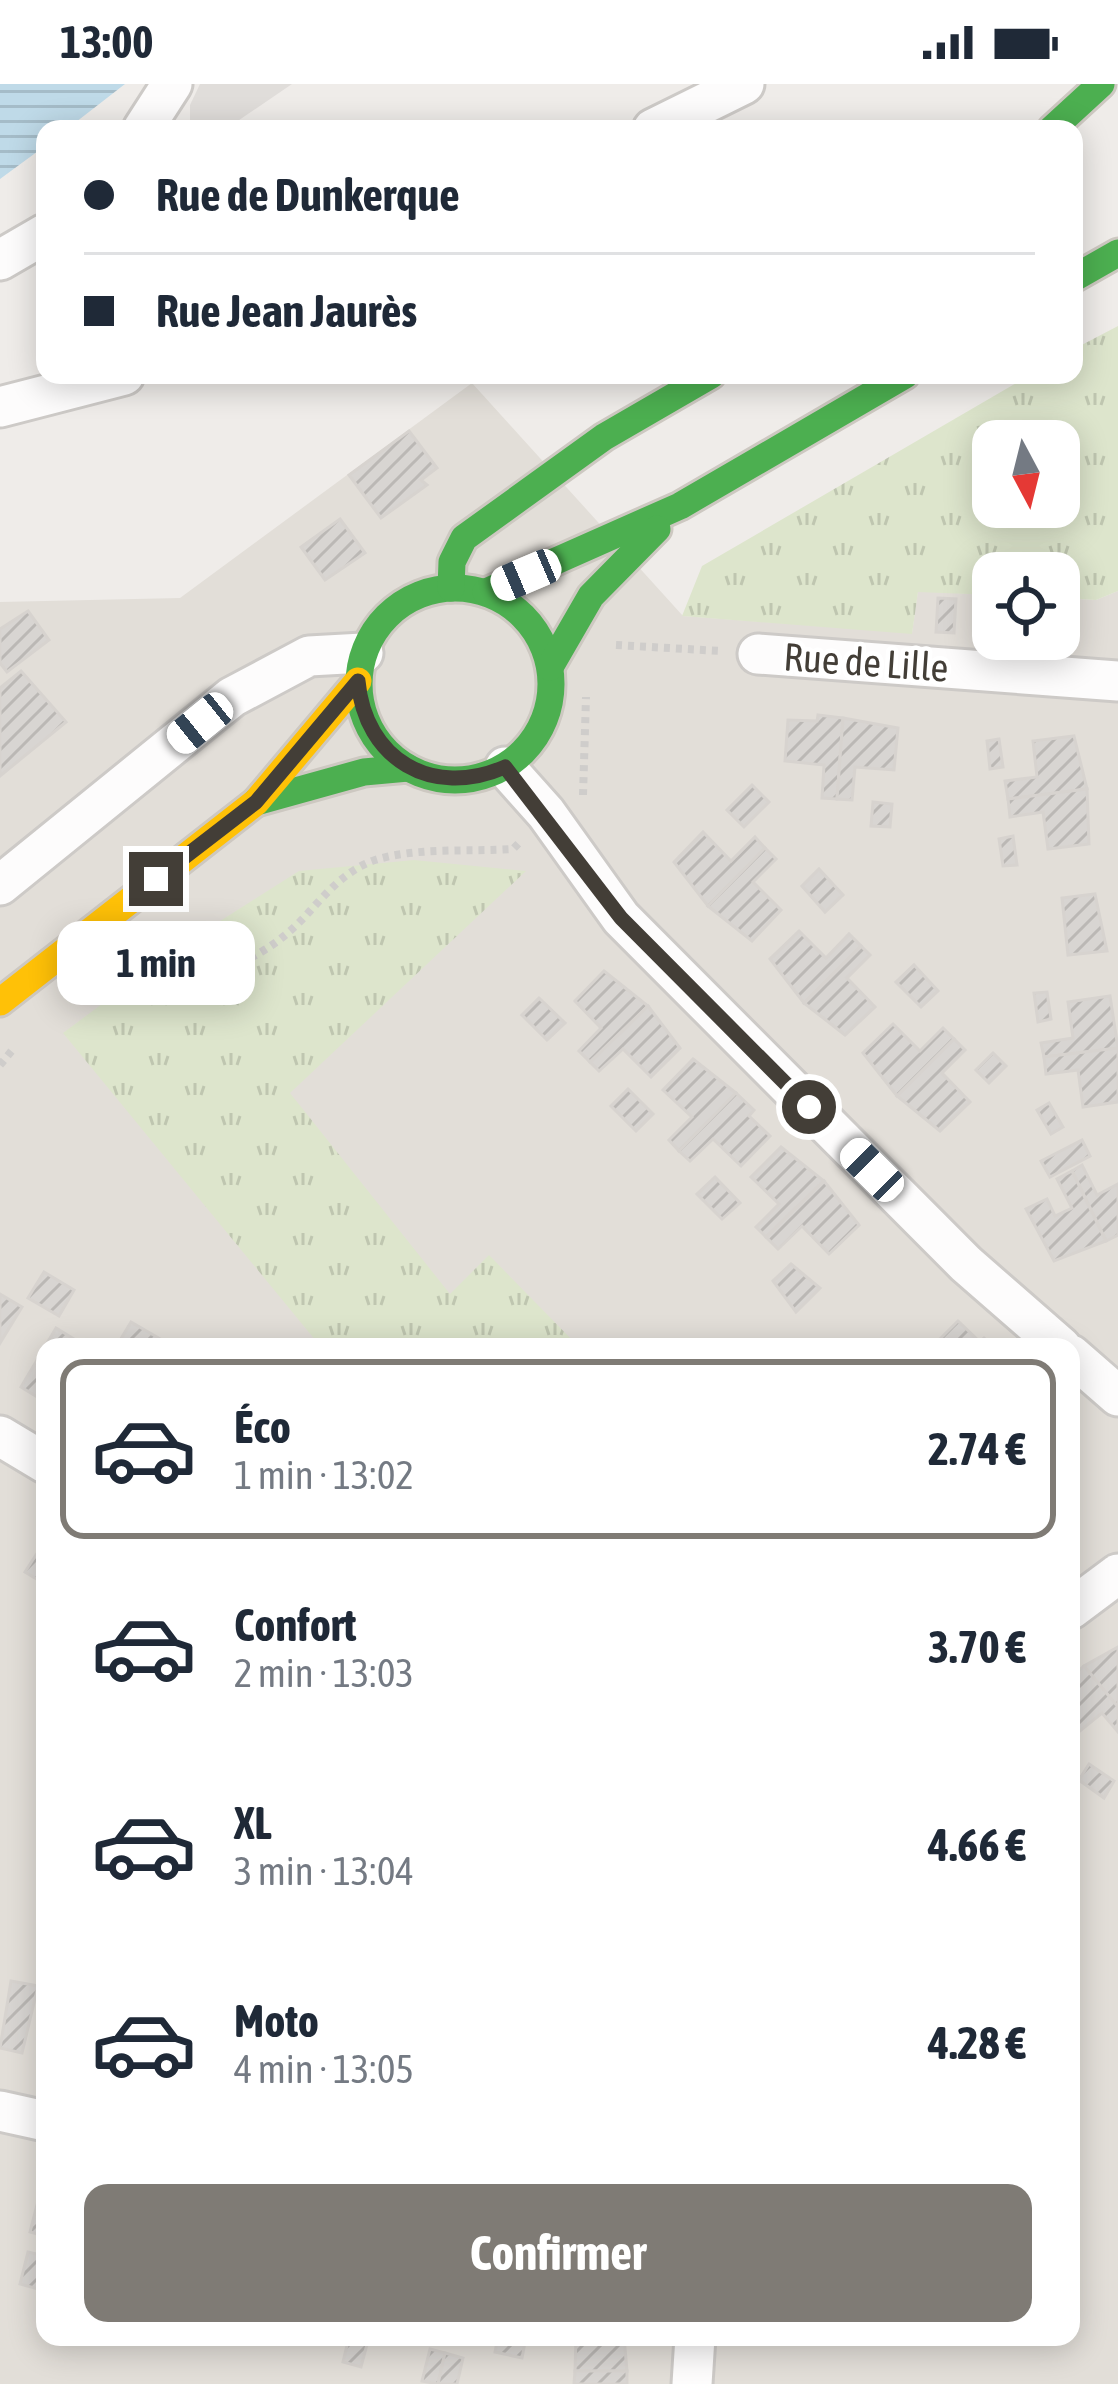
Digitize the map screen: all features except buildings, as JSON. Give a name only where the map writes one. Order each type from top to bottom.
[{"type":"main road","points":[[1062,120],[1101,84]]},
{"type":"main road","points":[[1083,273],[1118,253]]},
{"type":"main road","points":[[451,588],[452,562],[464,538],[604,437],[696,384]]},
{"type":"main road","points":[[486,592],[680,506],[890,384]]},
{"type":"main road","points":[[550,667],[591,596],[680,506]]},
{"type":"main road","points":[[0,1002],[256,802],[360,667],[388,614],[428,591],[451,588],[486,592],[504,601],[534,630],[550,667],[551,696],[543,724],[505,767],[456,781],[408,768],[364,772],[256,802]]},
{"type":"main road","points":[[360,667],[370,732],[408,768]]},
{"type":"street","points":[[149,120],[172,84]]},
{"type":"street","points":[[671,120],[744,84]]},
{"type":"street","points":[[0,260],[36,239]]},
{"type":"street","points":[[0,407],[89,384]]},
{"type":"street","name":"Rue de Lille","points":[[758,654],[1118,681]]},
{"type":"street","points":[[0,885],[232,697],[309,656],[360,667]]},
{"type":"street","points":[[505,767],[546,813],[621,918],[966,1264],[1051,1338]]},
{"type":"street","points":[[1080,1363],[1118,1396]]},
{"type":"street","points":[[0,1436],[36,1458]]},
{"type":"street","points":[[1080,1602],[1118,1574]]},
{"type":"street","points":[[0,2111],[36,2119]]},
{"type":"street","points":[[692,2384],[694,2346]]},
{"type":"path","points":[[594,644],[758,654]]},
{"type":"path","points":[[57,956],[93,975],[183,982],[236,968],[279,942],[330,886],[374,860],[513,849],[546,813],[584,803],[587,687]]},
{"type":"shaded area","points":[[200,84],[292,84],[239,120],[190,120],[190,105]]},
{"type":"shaded area","points":[[471,384],[683,616],[912,633],[918,591],[972,594],[972,660],[1080,660],[1080,599],[1096,600],[1118,591],[1118,2384],[0,2384],[0,602],[180,598]]},
{"type":"green space","points":[[1118,326],[1118,591],[1096,600],[1080,599],[1080,552],[972,552],[972,594],[918,592],[912,634],[682,616],[702,566],[1015,384],[1083,384],[1083,344]]},
{"type":"green space","points":[[414,860],[526,871],[290,1093],[450,1294],[489,1255],[570,1338],[314,1338],[63,1033],[176,949],[299,871]]},
{"type":"water","points":[[0,84],[125,84],[79,120],[36,120],[36,153],[0,179]]},
{"type":"traffic: fast","points":[[1062,120],[1101,84]]},
{"type":"traffic: fast","points":[[1083,273],[1118,253]]},
{"type":"traffic: fast","points":[[451,588],[452,562],[464,538],[604,437],[695,384]]},
{"type":"traffic: fast","points":[[486,592],[680,506],[890,384]]},
{"type":"traffic: fast","points":[[550,667],[591,596],[657,529]]},
{"type":"traffic: fast","points":[[455,588],[492,595],[523,616],[544,647],[551,684],[544,721],[523,752],[492,773],[455,780],[418,773],[387,752],[366,721],[359,684],[366,647],[387,616],[418,595],[455,588]]},
{"type":"traffic: fast","points":[[256,802],[364,772],[408,768]]},
{"type":"traffic: slow","points":[[0,1002],[256,802],[358,681]]},
{"type":"route","points":[[156,879],[256,802],[307,748],[335,704],[358,681],[360,707],[370,732],[408,768],[431,778],[456,781],[505,767],[546,813],[621,918],[809,1107]]}]
